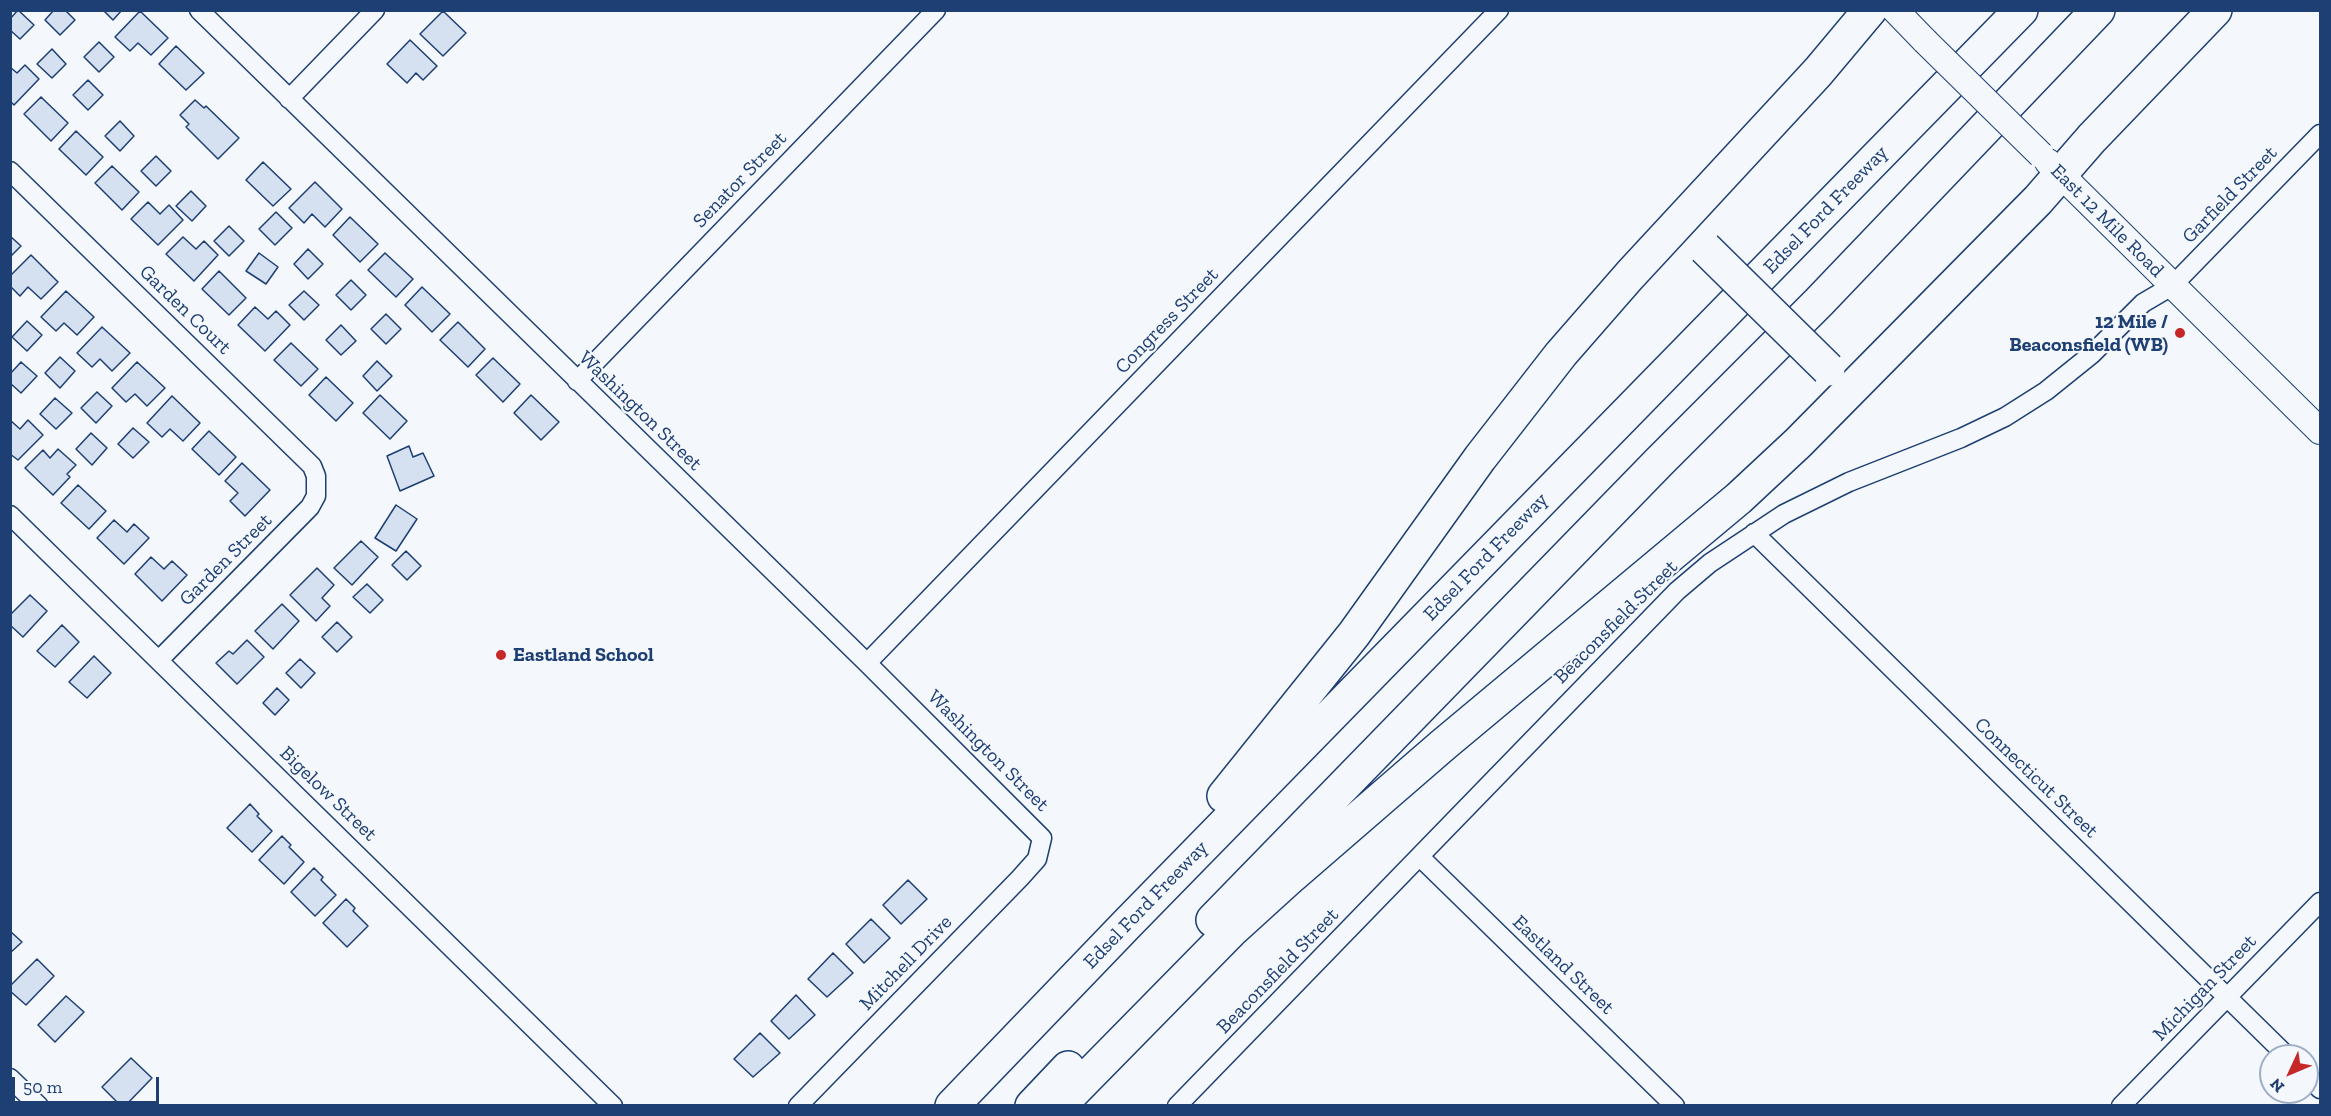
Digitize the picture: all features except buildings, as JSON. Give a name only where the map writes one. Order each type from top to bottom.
[{"type":"highway","points":[[1127,924],[1176,851],[1241,777],[1354,634],[1480,458],[1561,354],[1693,206],[1818,72],[1870,10]]},
{"type":"highway","name":"Edsel Ford Freeway","points":[[952,1106],[1127,924],[2021,10]]},
{"type":"highway","points":[[1032,1106],[1652,470],[1819,302],[2098,10]]},
{"type":"highway","points":[[1059,1106],[1232,930],[1287,880],[1738,498],[1798,443],[2030,208],[2051,165],[2092,138],[2216,10]]},
{"type":"highway","points":[[1693,206],[1691,218],[1705,248],[1828,369],[1846,377],[1866,375]]},
{"type":"main road","name":"East 12 Mile Road","points":[[1895,10],[2320,431]]},
{"type":"street","name":"Washington Street","points":[[199,10],[1033,826],[1042,838],[1041,847]]},
{"type":"street","points":[[289,99],[375,10]]},
{"type":"street","name":"Senator Street","points":[[577,381],[936,10]]},
{"type":"street","name":"Congress Street","points":[[867,663],[1499,10]]},
{"type":"street","name":"Garfield Street","points":[[2172,286],[2320,134]]},
{"type":"street","name":"Garden Court","points":[[10,171],[312,466],[317,488]]},
{"type":"street","name":"Beaconsfield Street","points":[[1177,1106],[1420,857],[1596,672],[1677,591],[1710,563],[1784,514],[1849,482],[1961,438],[2005,417],[2046,391],[2092,354],[2142,303],[2172,286]]},
{"type":"street","name":"Garden Street","points":[[159,660],[310,507],[316,496],[317,488]]},
{"type":"street","name":"Bigelow Street","points":[[10,515],[613,1106]]},
{"type":"street","name":"Connecticut Street","points":[[1754,533],[2275,1044]]},
{"type":"street","name":"Mitchell Drive","points":[[798,1106],[1020,878],[1037,859],[1041,847]]},
{"type":"street","name":"Eastland Street","points":[[1420,857],[1675,1106]]},
{"type":"street","name":"Michigan Street","points":[[2121,1106],[2320,902]]},
{"type":"street","points":[[10,1078],[39,1106]]},
{"type":"place","name":"12 Mile / Beaconsfield (WB)","points":[[2180,333]]},
{"type":"place","name":"Eastland School","points":[[501,655]]}]
